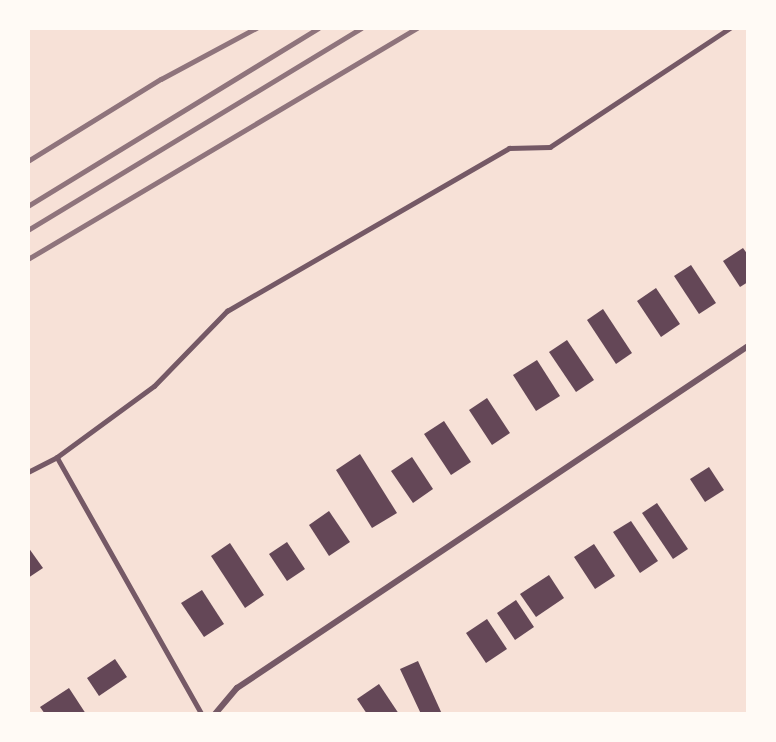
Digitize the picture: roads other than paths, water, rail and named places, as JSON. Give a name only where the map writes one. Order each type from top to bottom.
[{"type":"street","points":[[215,714],[237,688],[747,346]]},
{"type":"lane","points":[[28,472],[57,456],[154,386],[227,311],[509,148],[550,147],[730,28]]},
{"type":"lane","points":[[57,456],[202,714]]},
{"type":"railway","points":[[28,161],[161,79],[256,28]]},
{"type":"railway","points":[[28,206],[318,28]]},
{"type":"railway","points":[[28,230],[361,28]]},
{"type":"railway","points":[[28,259],[417,28]]}]
